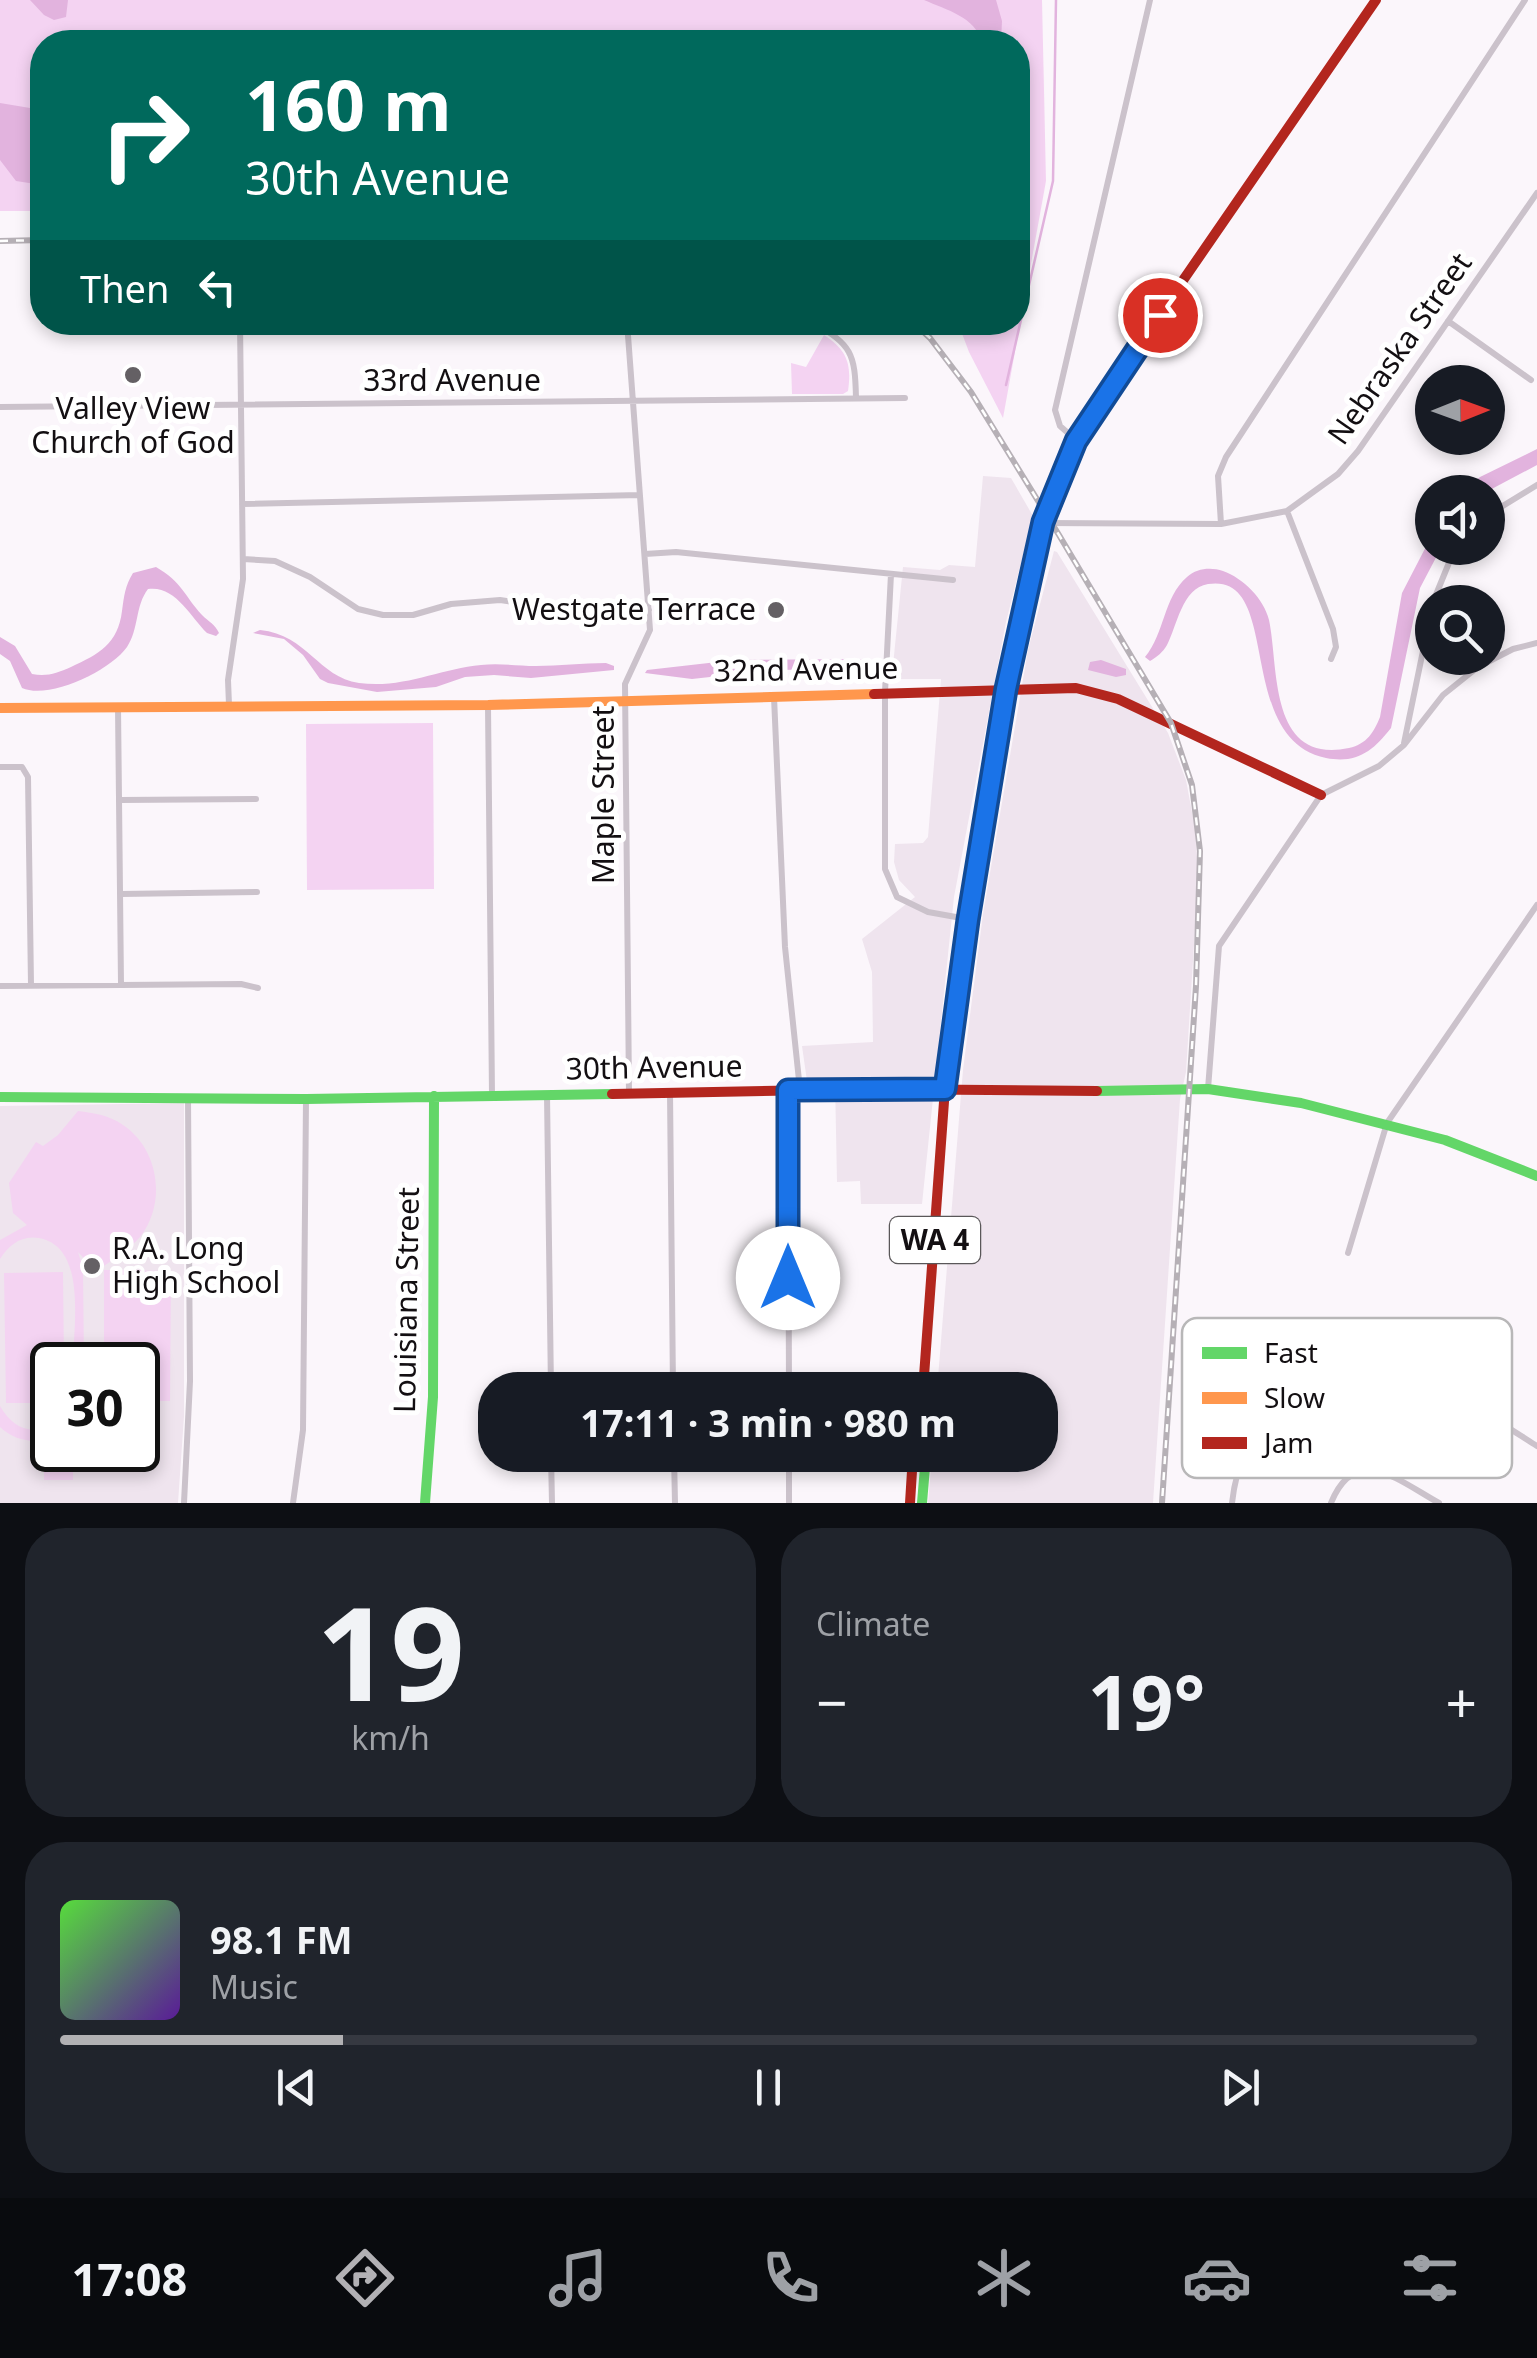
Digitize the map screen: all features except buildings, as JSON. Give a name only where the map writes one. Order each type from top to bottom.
[{"type":"street","points":[[1076,441],[1060,426],[1056,410],[1150,0]]},
{"type":"street","name":"WA 4","points":[[924,1372],[945,1089],[968,920],[1006,689],[1043,522],[1076,441],[1102,398],[1376,0]]},
{"type":"street","points":[[1221,524],[1218,476],[1226,457],[1525,0],[1537,8]]},
{"type":"street","name":"Nebraska Street","points":[[1043,522],[1221,524],[1287,511],[1338,474],[1358,451],[1537,193]]},
{"type":"street","points":[[1448,321],[1531,380]]},
{"type":"street","points":[[229,705],[232,654],[241,612],[243,559],[240,335]]},
{"type":"street","name":"Maple Street","points":[[628,335],[650,630],[632,667],[625,700],[629,1094]]},
{"type":"street","points":[[835,335],[850,351],[856,367],[856,398]]},
{"type":"street","name":"33rd Avenue","points":[[0,407],[905,398]]},
{"type":"street","points":[[1505,505],[1537,485]]},
{"type":"street","points":[[242,504],[640,495]]},
{"type":"street","points":[[1287,511],[1333,629],[1336,647],[1331,659]]},
{"type":"street","points":[[645,554],[676,552],[952,580]]},
{"type":"street","points":[[243,559],[275,561],[358,609],[383,615],[413,615],[451,604],[500,600],[578,612],[648,610]]},
{"type":"street","points":[[891,574],[884,869],[897,897],[928,912],[968,920]]},
{"type":"street","points":[[1208,1090],[1220,946],[1321,795],[1379,766],[1404,744],[1443,694],[1478,667],[1537,643]]},
{"type":"street","points":[[1404,744],[1418,675]]},
{"type":"street","name":"32nd Avenue","points":[[0,708],[488,705],[1076,688],[1118,699],[1321,795]]},
{"type":"street","points":[[774,695],[785,946],[800,1090]]},
{"type":"street","points":[[488,705],[492,1094]]},
{"type":"street","points":[[118,707],[121,984]]},
{"type":"street","points":[[0,767],[25,769],[28,777],[30,986]]},
{"type":"street","points":[[120,800],[256,799]]},
{"type":"street","points":[[121,894],[257,892]]},
{"type":"street","points":[[1348,1254],[1387,1123],[1537,905]]},
{"type":"street","points":[[0,986],[241,984],[258,988]]},
{"type":"street","points":[[788,1090],[789,1372]]},
{"type":"street","name":"30th Avenue","points":[[0,1097],[306,1099],[788,1090],[1208,1090],[1301,1103],[1387,1123],[1446,1140],[1537,1176]]},
{"type":"street","points":[[670,1092],[674,1372]]},
{"type":"street","points":[[547,1095],[550,1372]]},
{"type":"street","name":"Louisiana Street","points":[[425,1503],[433,1397],[434,1096]]},
{"type":"street","points":[[184,1503],[190,1382],[188,1098]]},
{"type":"street","points":[[293,1503],[303,1430],[306,1099]]},
{"type":"street","points":[[1512,1432],[1537,1446]]},
{"type":"street","points":[[551,1472],[552,1503]]},
{"type":"street","points":[[674,1472],[675,1503]]},
{"type":"street","points":[[789,1472],[789,1503]]},
{"type":"street","points":[[910,1503],[912,1472]]},
{"type":"street","points":[[922,1503],[925,1472]]},
{"type":"street","points":[[1232,1503],[1236,1478]]},
{"type":"street","points":[[1331,1503],[1346,1478]]},
{"type":"street","points":[[1392,1478],[1439,1503]]},
{"type":"shaded area","points":[[0,0],[1042,0],[1046,181],[1030,269],[1030,30],[30,30],[30,211],[0,211]]},
{"type":"shaded area","points":[[30,0],[68,0],[66,17],[54,20]]},
{"type":"shaded area","points":[[924,0],[996,0],[1002,30],[976,30],[951,11]]},
{"type":"shaded area","points":[[0,103],[30,108],[30,183],[16,181],[0,160]]},
{"type":"shaded area","points":[[824,335],[846,358],[848,391],[792,394],[791,363],[806,367]]},
{"type":"shaded area","points":[[963,335],[1018,335],[1003,418]]},
{"type":"shaded area","points":[[1537,449],[1537,465],[1505,482],[1505,475],[1484,475]]},
{"type":"shaded area","points":[[983,476],[1011,478],[1033,516],[1006,622],[954,897],[922,1204],[861,1204],[860,1181],[837,1182],[835,1081],[807,1081],[802,1046],[873,1042],[872,972],[862,939],[915,897],[899,880],[895,844],[923,843],[928,837],[941,679],[897,679],[892,675],[903,567],[975,567]]},
{"type":"shaded area","points":[[1054,551],[1168,733],[1186,780],[1196,834],[1198,881],[1186,1072],[1180,1099],[1153,1503],[928,1503],[931,1472],[1058,1472],[1058,1372],[938,1372],[963,1070],[983,914],[1028,650]]},
{"type":"shaded area","points":[[1416,565],[1432,565],[1422,585],[1415,585],[1415,612],[1391,728],[1363,754],[1347,759],[1326,758],[1297,745],[1279,721],[1245,603],[1231,587],[1199,587],[1186,600],[1165,648],[1150,661],[1145,657],[1179,585],[1200,570],[1223,571],[1252,590],[1263,604],[1269,620],[1282,708],[1291,727],[1304,742],[1323,749],[1349,748],[1369,737],[1380,717],[1402,593]]},
{"type":"shaded area","points":[[156,567],[216,627],[216,636],[207,633],[174,597],[148,589],[131,640],[119,656],[93,674],[63,687],[34,691],[22,688],[10,661],[0,654],[0,637],[15,646],[32,674],[52,674],[71,667],[111,640],[133,573]]},
{"type":"shaded area","points":[[260,630],[290,640],[333,673],[359,683],[406,681],[488,664],[606,663],[614,666],[614,670],[531,678],[465,677],[436,687],[377,692],[320,679],[303,655],[284,639],[253,633]]},
{"type":"shaded area","points":[[861,659],[864,667],[858,669],[774,670],[692,679],[645,673],[735,660]]},
{"type":"shaded area","points":[[1101,660],[1126,669],[1126,675],[1116,677],[1088,670],[1090,662]]},
{"type":"shaded area","points":[[433,723],[434,889],[307,890],[306,724]]},
{"type":"shaded area","name":"R.A. Long High School","points":[[184,1103],[184,1416],[178,1503],[0,1503],[0,1106]]},
{"type":"shaded area","points":[[78,1111],[112,1119],[135,1135],[145,1148],[155,1177],[154,1209],[140,1237],[96,1271],[78,1252],[83,1268],[84,1342],[74,1342],[71,1272],[55,1245],[27,1238],[7,1249],[0,1259],[0,1240],[27,1225],[13,1213],[9,1183],[36,1142],[43,1146]]},
{"type":"shaded area","points":[[104,1270],[171,1271],[170,1401],[160,1401],[160,1342],[104,1342]]},
{"type":"shaded area","points":[[63,1272],[64,1342],[30,1342],[30,1403],[6,1403],[4,1273]]},
{"type":"shaded area","points":[[0,1406],[10,1419],[30,1429],[30,1440],[12,1435],[0,1427]]},
{"type":"shaded area","points":[[44,1472],[73,1472],[73,1480],[44,1480]]},
{"type":"waterway","points":[[1030,281],[1053,181],[1056,0]]},
{"type":"waterway","points":[[1006,385],[1018,335]]},
{"type":"railway","points":[[0,241],[30,240]]},
{"type":"railway","points":[[927,335],[971,392],[1171,723],[1192,785],[1200,851],[1196,986],[1162,1503]]},
{"type":"traffic: fast","points":[[981,840],[1005,685],[1027,581],[1059,481],[1082,434]]},
{"type":"traffic: fast","points":[[1097,1091],[1208,1089],[1301,1103],[1445,1140],[1537,1176]]},
{"type":"traffic: fast","points":[[0,1097],[306,1099],[612,1094]]},
{"type":"traffic: fast","points":[[425,1503],[433,1397],[434,1096]]},
{"type":"traffic: fast","points":[[922,1503],[925,1472]]},
{"type":"traffic: slow","points":[[0,708],[488,705],[874,694]]},
{"type":"traffic: jam","points":[[1082,434],[1102,398],[1376,0]]},
{"type":"traffic: jam","points":[[874,694],[1076,688],[1118,699],[1321,795]]},
{"type":"traffic: jam","points":[[924,1372],[945,1088],[981,840]]},
{"type":"traffic: jam","points":[[612,1094],[871,1089],[1097,1091]]},
{"type":"traffic: jam","points":[[910,1503],[912,1472]]},
{"type":"place","name":"Valley View Church of God","points":[[133,375]]},
{"type":"place","name":"Westgate Terrace","points":[[776,610]]},
{"type":"place","name":"R.A. Long High School","points":[[92,1266]]},
{"type":"route","points":[[788,1278],[788,1090],[945,1089],[1006,689],[1043,522],[1076,441],[1160,315]]}]
